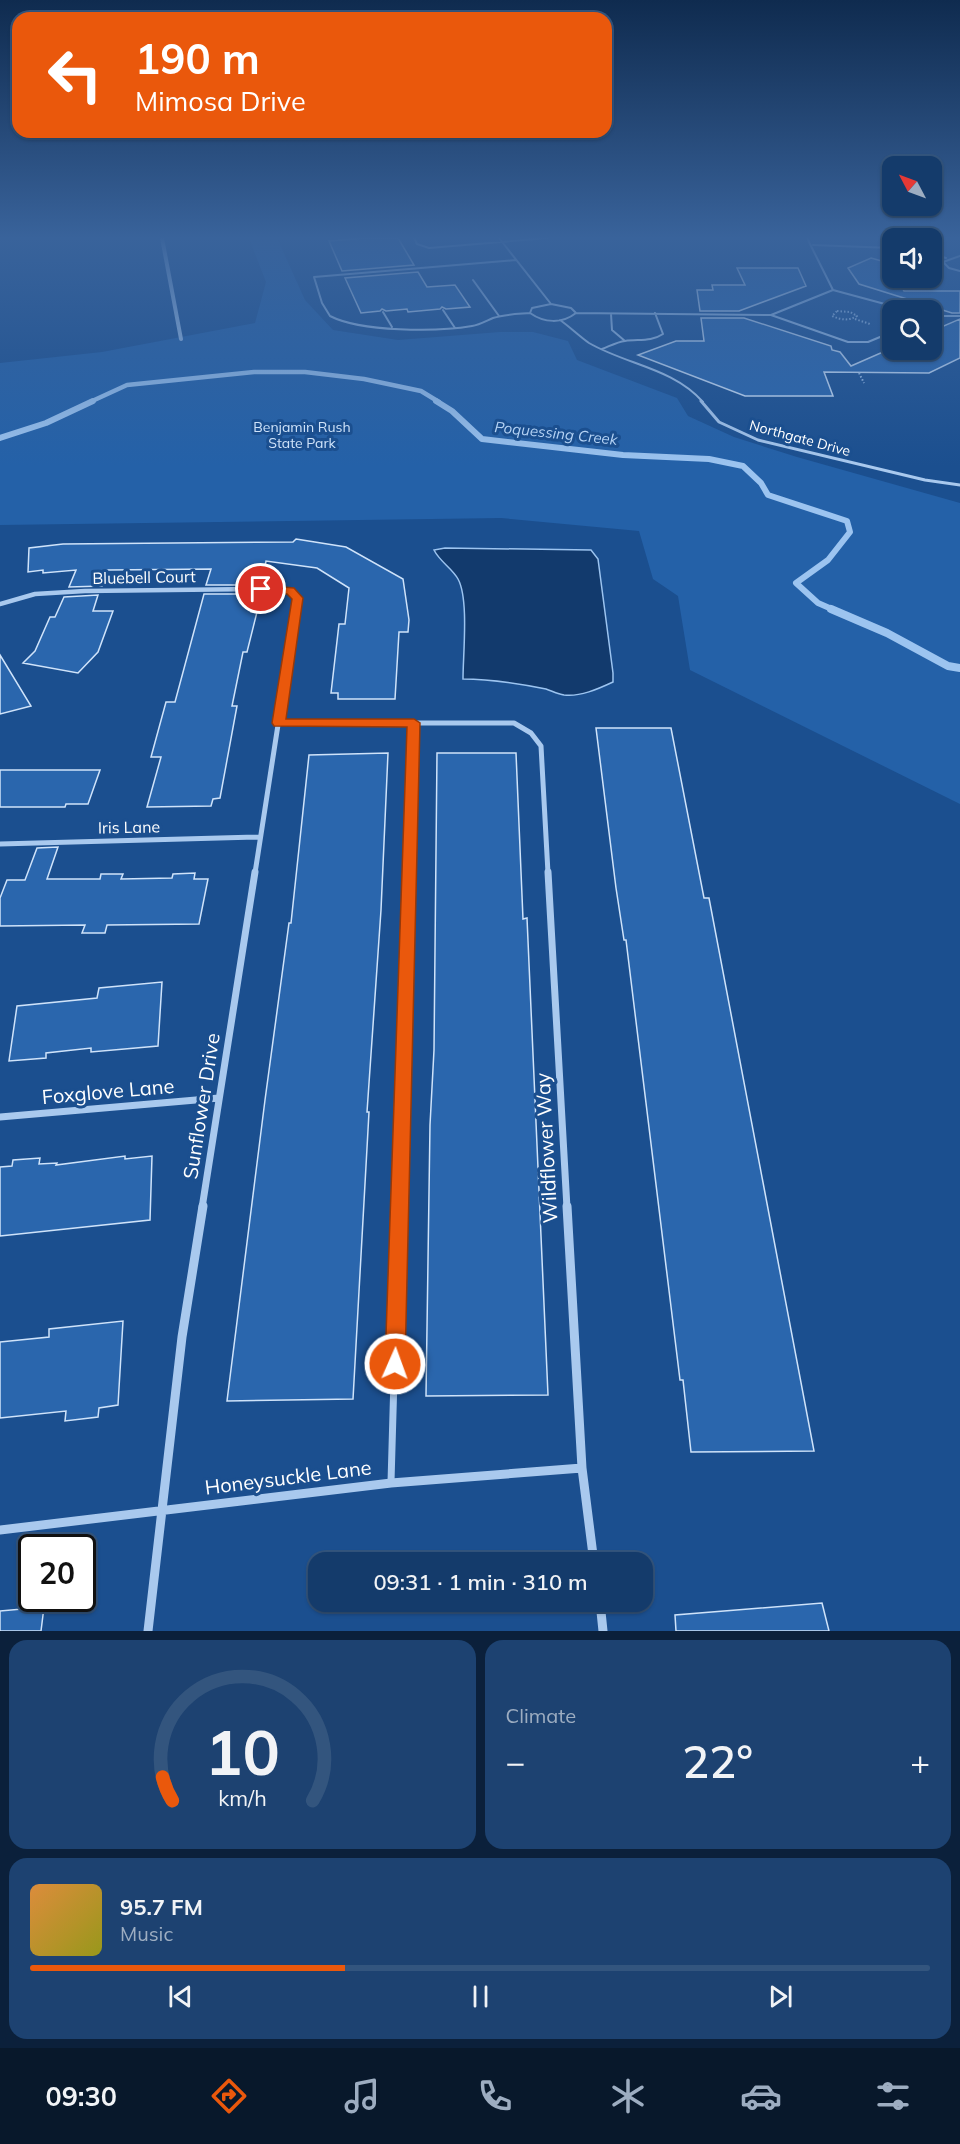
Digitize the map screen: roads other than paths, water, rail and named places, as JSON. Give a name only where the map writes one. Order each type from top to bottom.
[{"type":"street","points":[[176,314],[181,339]]},
{"type":"street","name":"Bluebell Court","points":[[0,604],[35,594],[85,591],[290,590]]},
{"type":"street","name":"Sunflower Drive","points":[[148,1631],[182,1337],[298,598],[290,590]]},
{"type":"street","points":[[279,723],[414,723]]},
{"type":"street","name":"Wildflower Way","points":[[414,723],[514,723],[531,733],[541,746],[582,1468],[593,1552]]},
{"type":"street","name":"Iris Lane","points":[[0,844],[259,837]]},
{"type":"street","name":"Foxglove Lane","points":[[0,1117],[219,1098]]},
{"type":"street","name":"Honeysuckle Lane","points":[[0,1530],[391,1483],[582,1468]]},
{"type":"street","points":[[601,1612],[603,1631]]},
{"type":"lane","points":[[328,314],[333,319],[347,322],[392,327],[455,328],[475,326],[499,316],[528,314]]},
{"type":"lane","points":[[384,314],[392,327]]},
{"type":"lane","points":[[446,314],[455,328]]},
{"type":"lane","name":"Northgate Drive","points":[[530,314],[538,318],[560,320],[579,336],[602,349],[676,379],[692,390],[719,422],[751,437],[925,480],[960,485]]},
{"type":"lane","points":[[560,320],[575,314]]},
{"type":"lane","points":[[611,314],[612,332],[615,337],[625,341]]},
{"type":"lane","points":[[602,349],[625,341],[648,341],[663,334],[655,314]]},
{"type":"lane","points":[[720,314],[771,315],[848,342],[868,342],[882,336]]},
{"type":"lane","points":[[942,316],[960,316]]},
{"type":"lane","points":[[391,1483],[414,723]]},
{"type":"waterway","name":"Poquessing Creek","points":[[90,402],[127,385],[254,372],[305,372],[364,379],[421,391],[439,402]]},
{"type":"waterway","name":"Poquessing Creek","points":[[0,438],[46,423],[93,401]]},
{"type":"waterway","name":"Poquessing Creek","points":[[436,401],[452,411],[482,439],[623,455],[709,459],[743,466],[761,483],[768,495],[847,521],[850,532],[828,560],[796,583],[818,603],[834,610]]},
{"type":"waterway","name":"Poquessing Creek","points":[[831,609],[887,633],[948,666],[960,668]]},
{"type":"park label","name":"Benjamin Rush State Park","points":[[302,436]]}]
